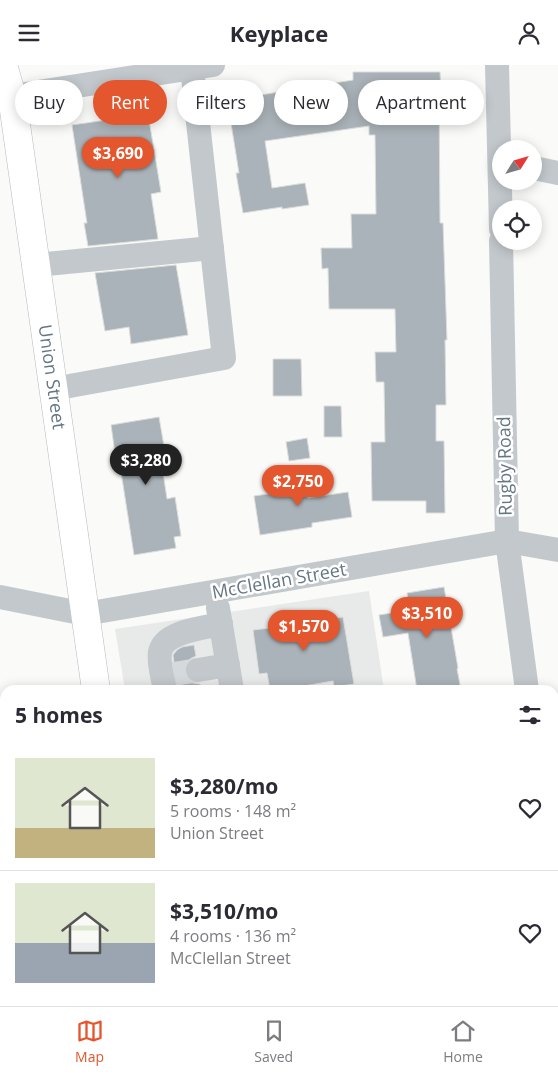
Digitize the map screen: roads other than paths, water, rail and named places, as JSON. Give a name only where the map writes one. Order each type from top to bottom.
[{"type":"main road","name":"Union Street","points":[[3,65],[6,98],[36,265],[95,685]]},
{"type":"street","points":[[497,65],[500,140]]},
{"type":"street","points":[[6,98],[202,67],[212,247],[224,358],[53,389]]},
{"type":"street","points":[[542,170],[558,173]]},
{"type":"street","points":[[36,265],[212,247]]},
{"type":"street","name":"Rugby Road","points":[[502,250],[507,541],[527,685]]},
{"type":"street","name":"McClellan Street","points":[[0,597],[85,615],[507,541],[558,550]]},
{"type":"street","points":[[215,592],[231,685]]},
{"type":"street","points":[[167,680],[160,656],[160,649],[165,642],[184,632],[221,625]]},
{"type":"street","points":[[198,670],[228,665]]},
{"type":"tunnel","points":[[174,674],[198,670]]}]
